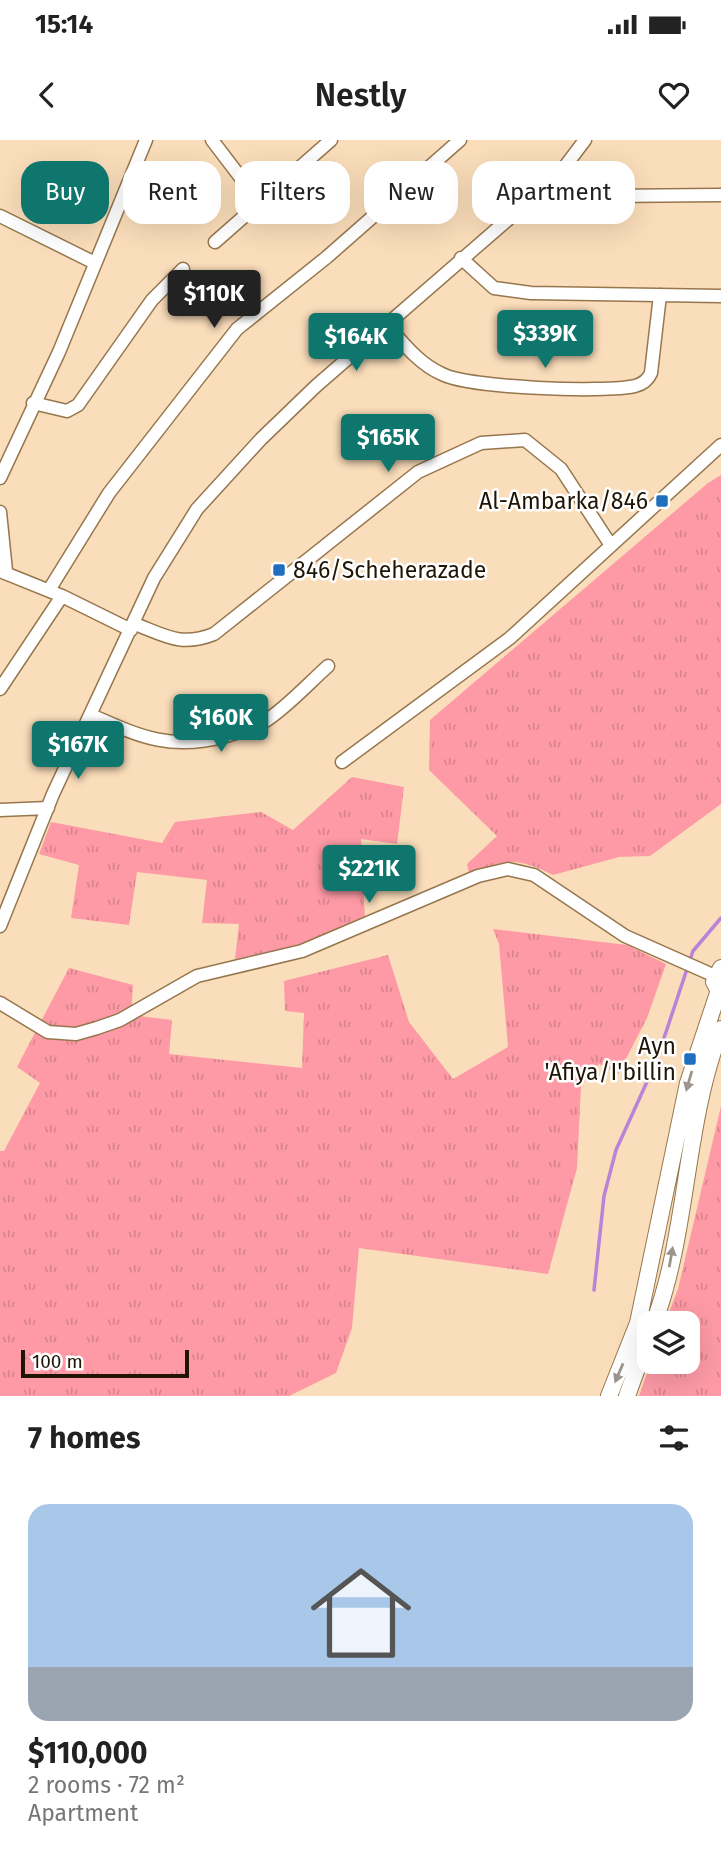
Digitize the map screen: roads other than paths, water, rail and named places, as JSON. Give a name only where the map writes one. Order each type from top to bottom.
[{"type":"main road","points":[[609,1396],[641,1314],[688,1083],[720,994],[718,972]]},
{"type":"main road","points":[[657,1311],[666,1280],[704,1082],[721,1029]]},
{"type":"main road","points":[[627,1396],[637,1368]]},
{"type":"street","points":[[0,478],[33,402],[59,352],[146,140]]},
{"type":"street","points":[[212,140],[235,170]]},
{"type":"street","points":[[307,161],[331,140]]},
{"type":"street","points":[[0,689],[109,494],[237,328],[327,257],[460,140]]},
{"type":"street","points":[[569,161],[585,140]]},
{"type":"street","points":[[635,196],[721,195]]},
{"type":"street","points":[[0,216],[95,263]]},
{"type":"street","points":[[215,242],[236,224]]},
{"type":"street","points":[[0,926],[48,808],[154,578],[197,509],[261,439],[386,324],[501,224]]},
{"type":"street","points":[[461,258],[494,288],[531,293],[721,296]]},
{"type":"street","points":[[33,402],[67,411],[78,405],[152,300],[183,269]]},
{"type":"street","points":[[386,324],[420,360],[454,379],[518,387],[623,388],[644,383],[651,373],[660,295]]},
{"type":"street","points":[[0,512],[3,571],[133,627],[179,642],[199,640],[214,634],[418,472],[481,443],[524,440],[561,468],[610,544]]},
{"type":"street","points":[[342,762],[510,638],[721,445]]},
{"type":"street","points":[[90,715],[144,738],[188,744],[206,741],[249,729],[266,721],[328,666]]},
{"type":"street","points":[[0,810],[48,808]]},
{"type":"street","points":[[0,1003],[48,1032],[69,1034],[97,1028],[120,1020],[198,976],[302,951],[478,876],[508,869],[534,875],[625,936],[718,972]]},
{"type":"waterway","points":[[594,1290],[604,1196],[616,1150],[656,1062],[693,951],[721,918]]},
{"type":"place","name":"Al-Ambarka/846","points":[[662,501]]},
{"type":"place","name":"846/Scheherazade","points":[[279,570]]},
{"type":"place","name":"Ayn 'Afiya/I'billin","points":[[690,1059]]}]
